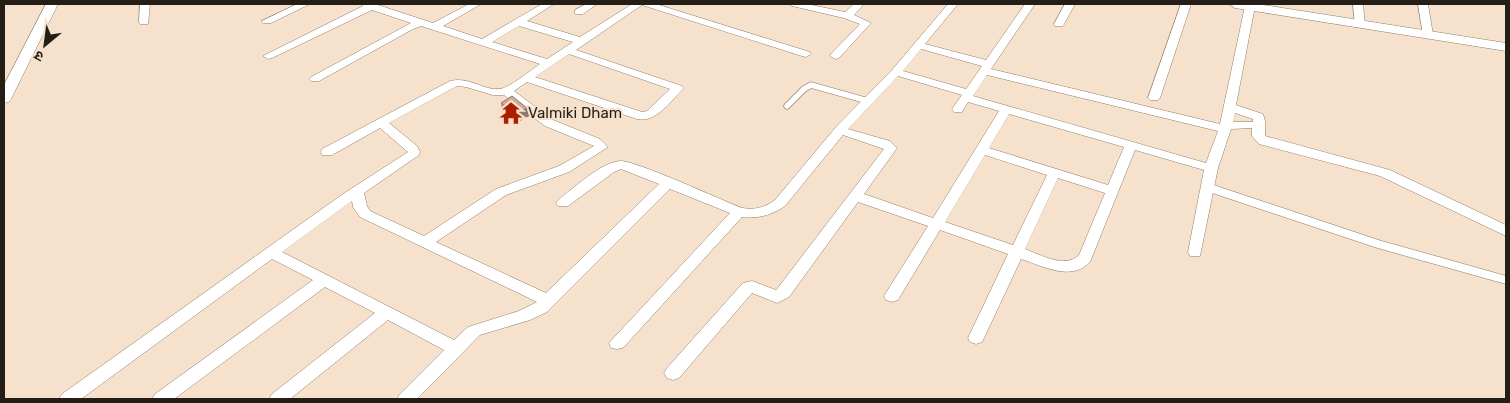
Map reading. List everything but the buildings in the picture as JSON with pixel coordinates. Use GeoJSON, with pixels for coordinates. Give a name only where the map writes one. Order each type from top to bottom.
{"type":"FeatureCollection","features":[{"type":"Feature","properties":{"kind":"street"},"geometry":{"type":"LineString","coordinates":[[4,99],[52,4]]}},
{"type":"Feature","properties":{"kind":"street"},"geometry":{"type":"LineString","coordinates":[[144,22],[145,4]]}},
{"type":"Feature","properties":{"kind":"street"},"geometry":{"type":"LineString","coordinates":[[267,21],[304,4]]}},
{"type":"Feature","properties":{"kind":"street"},"geometry":{"type":"LineString","coordinates":[[436,26],[476,4]]}},
{"type":"Feature","properties":{"kind":"street"},"geometry":{"type":"LineString","coordinates":[[484,42],[549,4]]}},
{"type":"Feature","properties":{"kind":"street"},"geometry":{"type":"LineString","coordinates":[[579,12],[592,4]]}},
{"type":"Feature","properties":{"kind":"street"},"geometry":{"type":"LineString","coordinates":[[327,152],[454,83],[464,82],[494,93],[506,91],[638,4]]}},
{"type":"Feature","properties":{"kind":"street"},"geometry":{"type":"LineString","coordinates":[[647,4],[806,54]]}},
{"type":"Feature","properties":{"kind":"street"},"geometry":{"type":"LineString","coordinates":[[794,4],[866,22],[835,56]]}},
{"type":"Feature","properties":{"kind":"street"},"geometry":{"type":"LineString","coordinates":[[846,16],[859,4]]}},
{"type":"Feature","properties":{"kind":"street"},"geometry":{"type":"LineString","coordinates":[[563,203],[602,172],[622,165],[740,212],[752,214],[773,209],[840,130],[896,72],[953,4]]}},
{"type":"Feature","properties":{"kind":"street"},"geometry":{"type":"LineString","coordinates":[[958,109],[1030,4]]}},
{"type":"Feature","properties":{"kind":"street"},"geometry":{"type":"LineString","coordinates":[[1059,24],[1070,4]]}},
{"type":"Feature","properties":{"kind":"street"},"geometry":{"type":"LineString","coordinates":[[1154,98],[1186,4]]}},
{"type":"Feature","properties":{"kind":"street"},"geometry":{"type":"LineString","coordinates":[[1234,4],[1506,47]]}},
{"type":"Feature","properties":{"kind":"street"},"geometry":{"type":"LineString","coordinates":[[1358,4],[1360,25]]}},
{"type":"Feature","properties":{"kind":"street"},"geometry":{"type":"LineString","coordinates":[[1423,4],[1428,35]]}},
{"type":"Feature","properties":{"kind":"street"},"geometry":{"type":"LineString","coordinates":[[268,56],[369,5],[548,63]]}},
{"type":"Feature","properties":{"kind":"street"},"geometry":{"type":"LineString","coordinates":[[1195,252],[1211,168],[1233,108],[1250,6]]}},
{"type":"Feature","properties":{"kind":"street"},"geometry":{"type":"LineString","coordinates":[[518,22],[581,41]]}},
{"type":"Feature","properties":{"kind":"street"},"geometry":{"type":"LineString","coordinates":[[315,79],[409,27],[421,23]]}},
{"type":"Feature","properties":{"kind":"street"},"geometry":{"type":"LineString","coordinates":[[918,45],[987,67],[1225,128],[1253,129]]}},
{"type":"Feature","properties":{"kind":"street"},"geometry":{"type":"LineString","coordinates":[[527,78],[641,116],[651,114],[678,88],[567,50]]}},
{"type":"Feature","properties":{"kind":"street"},"geometry":{"type":"LineString","coordinates":[[896,72],[1006,110],[1211,168]]}},
{"type":"Feature","properties":{"kind":"street"},"geometry":{"type":"LineString","coordinates":[[424,242],[501,192],[564,169],[602,146],[549,123],[506,91]]}},
{"type":"Feature","properties":{"kind":"street"},"geometry":{"type":"LineString","coordinates":[[1233,108],[1259,117],[1253,129]]}},
{"type":"Feature","properties":{"kind":"street"},"geometry":{"type":"LineString","coordinates":[[892,296],[1006,110]]}},
{"type":"Feature","properties":{"kind":"street"},"geometry":{"type":"LineString","coordinates":[[68,399],[356,191],[408,159],[414,152],[382,123]]}},
{"type":"Feature","properties":{"kind":"street"},"geometry":{"type":"LineString","coordinates":[[1253,129],[1260,139],[1268,143],[1384,173],[1506,231]]}},
{"type":"Feature","properties":{"kind":"street"},"geometry":{"type":"LineString","coordinates":[[673,373],[748,288],[752,287],[777,297],[783,294],[891,148],[886,144],[840,130]]}},
{"type":"Feature","properties":{"kind":"street"},"geometry":{"type":"LineString","coordinates":[[856,196],[1061,267],[1076,266],[1081,263],[1131,145]]}},
{"type":"Feature","properties":{"kind":"street"},"geometry":{"type":"LineString","coordinates":[[981,150],[1112,191]]}},
{"type":"Feature","properties":{"kind":"street"},"geometry":{"type":"LineString","coordinates":[[976,338],[1054,173]]}},
{"type":"Feature","properties":{"kind":"street"},"geometry":{"type":"LineString","coordinates":[[406,399],[474,331],[531,314],[548,301],[668,182]]}},
{"type":"Feature","properties":{"kind":"street"},"geometry":{"type":"LineString","coordinates":[[356,191],[360,207],[366,214],[548,301]]}},
{"type":"Feature","properties":{"kind":"street"},"geometry":{"type":"LineString","coordinates":[[617,343],[740,212]]}},
{"type":"Feature","properties":{"kind":"street"},"geometry":{"type":"LineString","coordinates":[[271,252],[457,348]]}},
{"type":"Feature","properties":{"kind":"street"},"geometry":{"type":"LineString","coordinates":[[161,399],[324,280]]}},
{"type":"Feature","properties":{"kind":"street"},"geometry":{"type":"LineString","coordinates":[[278,399],[386,313]]}},
{"type":"Feature","properties":{"kind":"lane"},"geometry":{"type":"LineString","coordinates":[[787,106],[810,85],[868,101]]}},
{"type":"Feature","properties":{"kind":"lane"},"geometry":{"type":"LineString","coordinates":[[1207,187],[1378,244],[1506,280]]}},
{"type":"Feature","properties":{"kind":"place","name":"Valmiki Dham"},"geometry":{"type":"Point","coordinates":[511,113]}}]}
